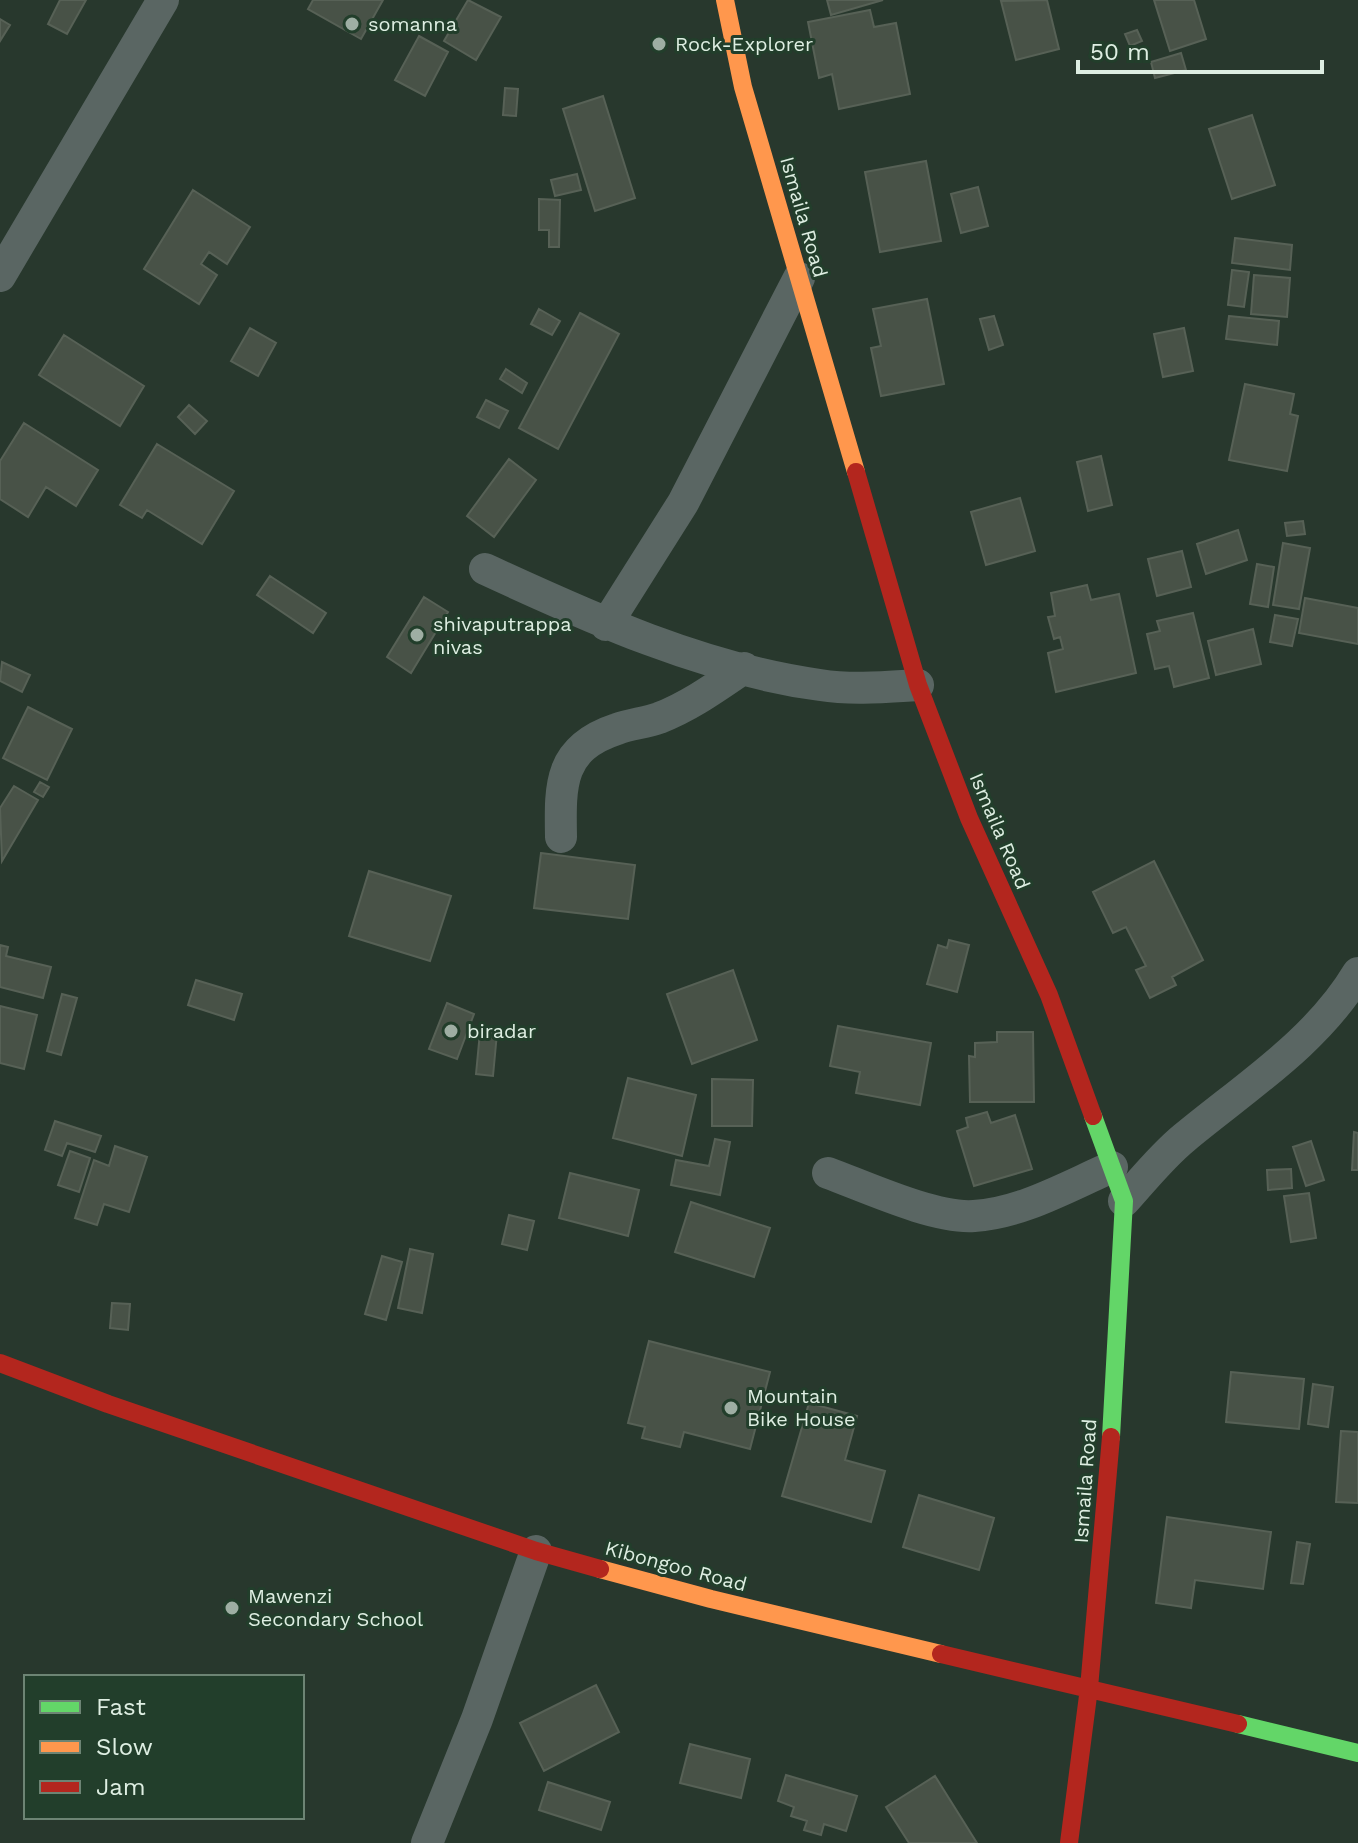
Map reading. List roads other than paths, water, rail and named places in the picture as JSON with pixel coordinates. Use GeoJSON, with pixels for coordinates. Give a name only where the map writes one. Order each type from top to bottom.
{"type":"FeatureCollection","features":[{"type":"Feature","properties":{"kind":"street"},"geometry":{"type":"LineString","coordinates":[[0,276],[163,0]]}},
{"type":"Feature","properties":{"kind":"street","name":"Ismaila Road"},"geometry":{"type":"LineString","coordinates":[[725,0],[743,87],[918,685],[969,818],[1049,995],[1124,1201],[1108,1485],[1089,1688],[1069,1843]]}},
{"type":"Feature","properties":{"kind":"street"},"geometry":{"type":"LineString","coordinates":[[606,625],[683,503],[799,278]]}},
{"type":"Feature","properties":{"kind":"street"},"geometry":{"type":"LineString","coordinates":[[485,569],[606,625],[744,668],[819,685],[855,688],[918,685]]}},
{"type":"Feature","properties":{"kind":"street"},"geometry":{"type":"LineString","coordinates":[[561,837],[561,799],[572,756],[587,743],[615,729],[657,719],[697,700],[744,668]]}},
{"type":"Feature","properties":{"kind":"street"},"geometry":{"type":"LineString","coordinates":[[1124,1201],[1180,1141],[1247,1089],[1313,1031],[1358,973]]}},
{"type":"Feature","properties":{"kind":"street"},"geometry":{"type":"LineString","coordinates":[[828,1173],[926,1208],[952,1215],[973,1216],[1031,1203],[1112,1167]]}},
{"type":"Feature","properties":{"kind":"street","name":"Kibongoo Road"},"geometry":{"type":"LineString","coordinates":[[0,1363],[108,1404],[536,1551],[711,1599],[1358,1753]]}},
{"type":"Feature","properties":{"kind":"street"},"geometry":{"type":"LineString","coordinates":[[427,1843],[477,1719],[536,1551]]}},
{"type":"Feature","properties":{"kind":"place","name":"somanna"},"geometry":{"type":"Point","coordinates":[352,24]}},
{"type":"Feature","properties":{"kind":"place","name":"Rock-Explorer"},"geometry":{"type":"Point","coordinates":[659,44]}},
{"type":"Feature","properties":{"kind":"place","name":"shivaputrappa nivas"},"geometry":{"type":"Point","coordinates":[417,635]}},
{"type":"Feature","properties":{"kind":"place","name":"biradar"},"geometry":{"type":"Point","coordinates":[451,1031]}},
{"type":"Feature","properties":{"kind":"place","name":"Mountain Bike House"},"geometry":{"type":"Point","coordinates":[731,1408]}},
{"type":"Feature","properties":{"kind":"place","name":"Mawenzi Secondary School"},"geometry":{"type":"Point","coordinates":[232,1608]}}]}
